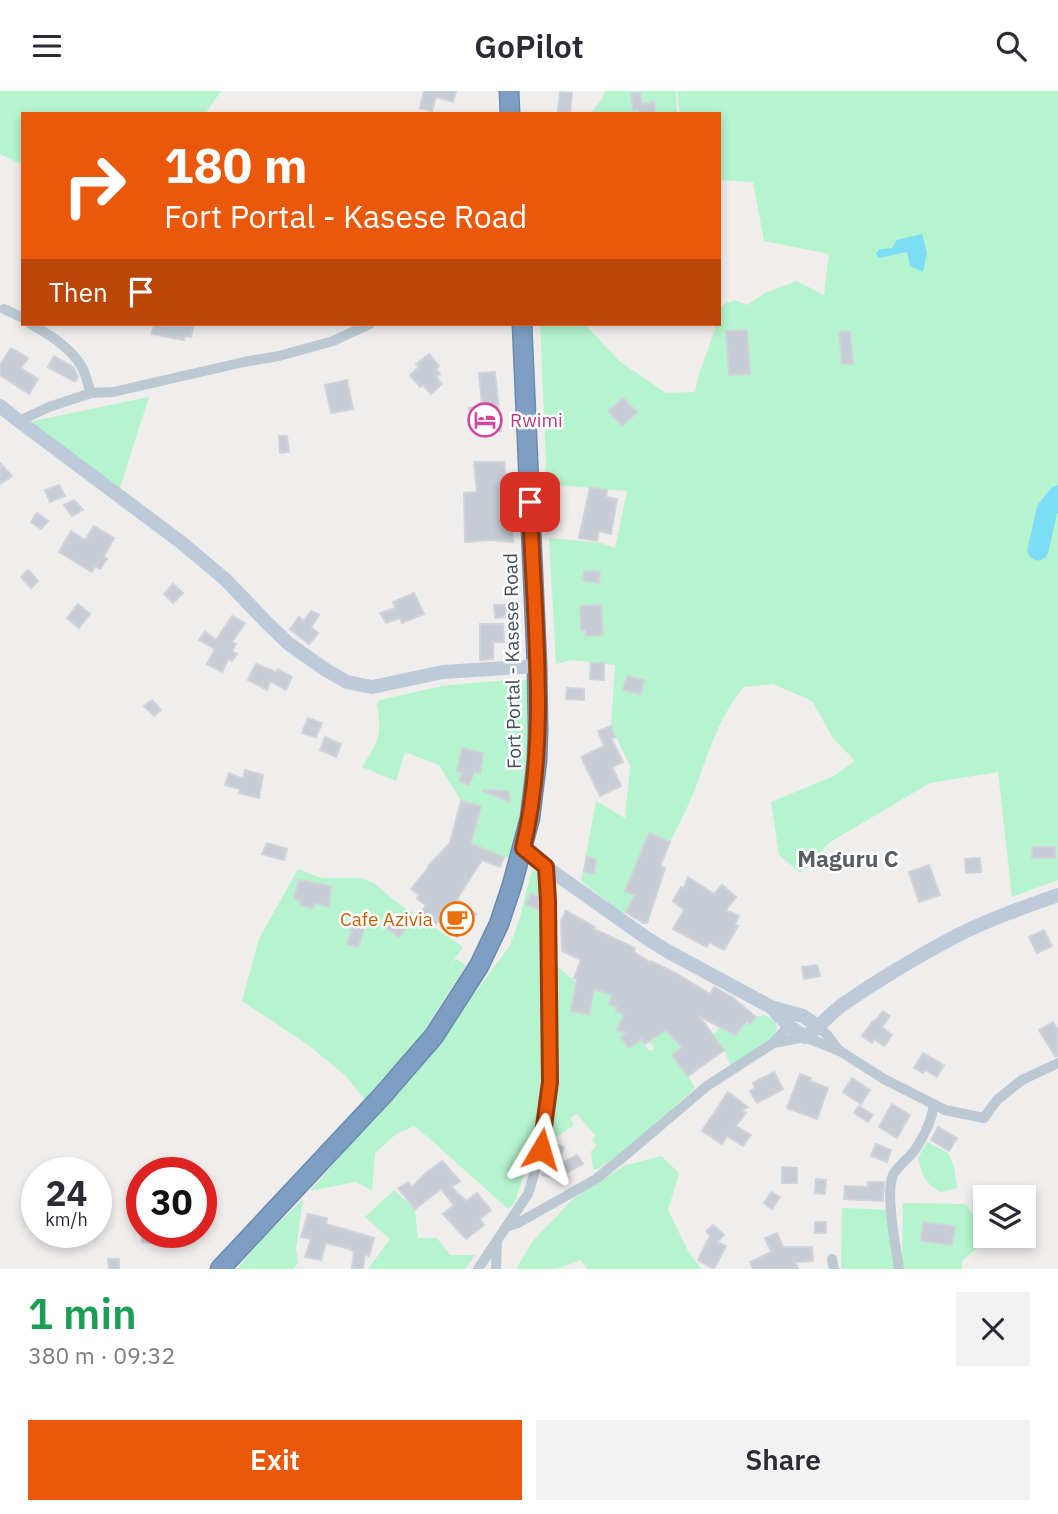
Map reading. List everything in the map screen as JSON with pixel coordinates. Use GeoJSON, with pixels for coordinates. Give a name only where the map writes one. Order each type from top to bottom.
{"type":"FeatureCollection","features":[{"type":"Feature","properties":{"kind":"highway"},"geometry":{"type":"LineString","coordinates":[[509,91],[510,112]]}},
{"type":"Feature","properties":{"kind":"highway","name":"Fort Portal - Kasese Road"},"geometry":{"type":"LineString","coordinates":[[220,1269],[382,1096],[434,1036],[466,989],[499,924],[530,818],[537,760],[537,666],[522,326]]}},
{"type":"Feature","properties":{"kind":"street"},"geometry":{"type":"LineString","coordinates":[[4,309],[21,317]]}},
{"type":"Feature","properties":{"kind":"street"},"geometry":{"type":"LineString","coordinates":[[35,326],[62,343],[73,356],[82,368],[91,394]]}},
{"type":"Feature","properties":{"kind":"street"},"geometry":{"type":"LineString","coordinates":[[19,421],[49,407],[91,394],[113,392],[279,356],[333,341],[366,326]]}},
{"type":"Feature","properties":{"kind":"street"},"geometry":{"type":"LineString","coordinates":[[0,406],[182,543],[226,580],[289,644],[347,683],[372,687],[443,672],[537,666]]}},
{"type":"Feature","properties":{"kind":"street"},"geometry":{"type":"LineString","coordinates":[[523,848],[546,867],[669,952],[771,1007],[803,1016],[819,1027],[840,1051]]}},
{"type":"Feature","properties":{"kind":"street"},"geometry":{"type":"LineString","coordinates":[[478,1269],[527,1194],[541,1149],[550,1082],[546,867]]}},
{"type":"Feature","properties":{"kind":"street"},"geometry":{"type":"LineString","coordinates":[[772,1044],[805,1037],[839,1007],[958,935],[1012,911],[1058,895]]}},
{"type":"Feature","properties":{"kind":"street"},"geometry":{"type":"LineString","coordinates":[[771,1007],[789,1026],[805,1037],[840,1051],[884,1079],[945,1110],[984,1118],[997,1100],[1022,1080],[1058,1063]]}},
{"type":"Feature","properties":{"kind":"street"},"geometry":{"type":"LineString","coordinates":[[505,1227],[518,1223],[596,1179],[707,1086],[772,1044],[803,1016],[839,1007]]}},
{"type":"Feature","properties":{"kind":"street"},"geometry":{"type":"LineString","coordinates":[[899,1269],[890,1195],[892,1178],[898,1167],[915,1149],[932,1119],[934,1104]]}},
{"type":"Feature","properties":{"kind":"street"},"geometry":{"type":"LineString","coordinates":[[496,1269],[497,1240]]}},
{"type":"Feature","properties":{"kind":"green space"},"geometry":{"type":"Polygon","coordinates":[[[0,91],[221,91],[206,112],[21,112],[21,164],[0,154],[0,91]]]}},
{"type":"Feature","properties":{"kind":"green space"},"geometry":{"type":"Polygon","coordinates":[[[605,91],[676,91],[677,112],[592,112],[605,91]]]}},
{"type":"Feature","properties":{"kind":"green space"},"geometry":{"type":"Polygon","coordinates":[[[677,91],[1058,91],[1058,880],[1012,897],[998,772],[930,783],[830,842],[801,873],[779,855],[771,802],[834,776],[855,761],[833,738],[812,701],[773,684],[744,687],[727,711],[670,842],[648,833],[625,891],[648,900],[628,908],[624,914],[581,881],[596,801],[625,818],[630,766],[611,726],[615,665],[572,660],[556,664],[549,538],[601,543],[615,548],[627,491],[545,484],[540,326],[587,326],[619,361],[666,393],[695,392],[715,326],[721,326],[723,305],[735,300],[747,305],[765,293],[797,281],[824,295],[829,254],[764,241],[753,182],[721,180],[721,112],[680,112],[677,91]],[[840,332],[842,364],[852,364],[850,332],[840,332]]]}},
{"type":"Feature","properties":{"kind":"green space"},"geometry":{"type":"Polygon","coordinates":[[[149,397],[119,491],[34,426],[33,421],[149,397]]]}},
{"type":"Feature","properties":{"kind":"green space"},"geometry":{"type":"Polygon","coordinates":[[[529,680],[533,741],[515,860],[452,841],[461,801],[439,765],[405,752],[396,781],[362,767],[378,737],[377,703],[380,700],[442,686],[529,680]]]}},
{"type":"Feature","properties":{"kind":"green space"},"geometry":{"type":"Polygon","coordinates":[[[298,869],[322,878],[360,878],[374,883],[395,901],[463,947],[448,969],[456,959],[466,965],[414,1047],[365,1100],[347,1077],[307,1044],[242,1001],[259,939],[298,869]]]}},
{"type":"Feature","properties":{"kind":"green space"},"geometry":{"type":"Polygon","coordinates":[[[532,869],[539,874],[542,890],[545,1038],[542,1118],[514,1204],[508,1209],[414,1126],[396,1134],[375,1153],[372,1190],[355,1182],[310,1191],[422,1064],[509,947],[519,921],[532,869]]]}},
{"type":"Feature","properties":{"kind":"green space"},"geometry":{"type":"Polygon","coordinates":[[[556,965],[578,984],[612,995],[610,1004],[616,1006],[616,1011],[624,1014],[617,1030],[625,1033],[621,1037],[629,1048],[645,1036],[647,1039],[643,1043],[650,1051],[654,1048],[649,1041],[673,1025],[682,1047],[688,1076],[695,1088],[625,1151],[598,1169],[593,1169],[591,1151],[597,1146],[592,1140],[596,1136],[577,1114],[570,1118],[574,1125],[553,1139],[548,1136],[554,1079],[556,965]]]}},
{"type":"Feature","properties":{"kind":"green space"},"geometry":{"type":"Polygon","coordinates":[[[764,1015],[775,1020],[777,1028],[773,1038],[731,1066],[713,1035],[720,1027],[735,1035],[745,1024],[750,1024],[756,1017],[764,1015]]]}},
{"type":"Feature","properties":{"kind":"green space"},"geometry":{"type":"Polygon","coordinates":[[[927,1142],[948,1153],[954,1167],[957,1188],[941,1192],[925,1178],[918,1158],[927,1142]]]}},
{"type":"Feature","properties":{"kind":"green space"},"geometry":{"type":"Polygon","coordinates":[[[661,1156],[679,1173],[668,1210],[688,1251],[701,1269],[587,1269],[581,1260],[557,1269],[516,1269],[533,1241],[575,1197],[624,1166],[661,1156]]]}},
{"type":"Feature","properties":{"kind":"green space"},"geometry":{"type":"Polygon","coordinates":[[[394,1190],[415,1209],[418,1238],[437,1238],[450,1255],[475,1255],[465,1269],[368,1269],[390,1239],[365,1217],[394,1190]]]}},
{"type":"Feature","properties":{"kind":"green space"},"geometry":{"type":"Polygon","coordinates":[[[303,1199],[296,1249],[298,1263],[294,1269],[237,1269],[259,1242],[303,1199]]]}},
{"type":"Feature","properties":{"kind":"green space"},"geometry":{"type":"Polygon","coordinates":[[[903,1203],[966,1204],[973,1215],[973,1248],[977,1248],[962,1261],[962,1269],[902,1269],[903,1203]]]}},
{"type":"Feature","properties":{"kind":"green space"},"geometry":{"type":"Polygon","coordinates":[[[842,1208],[896,1210],[895,1269],[841,1269],[842,1208]]]}},
{"type":"Feature","properties":{"kind":"water"},"geometry":{"type":"Polygon","coordinates":[[[922,234],[927,253],[923,272],[910,266],[907,252],[879,258],[876,253],[880,249],[892,248],[897,240],[922,234]]]}},
{"type":"Feature","properties":{"kind":"building"},"geometry":{"type":"Polygon","coordinates":[[[424,91],[456,91],[453,102],[436,97],[432,111],[420,108],[424,91]]]}},
{"type":"Feature","properties":{"kind":"building"},"geometry":{"type":"Polygon","coordinates":[[[560,92],[572,93],[570,112],[558,111],[560,92]]]}},
{"type":"Feature","properties":{"kind":"building"},"geometry":{"type":"Polygon","coordinates":[[[640,93],[642,104],[654,102],[655,112],[633,110],[631,94],[640,93]]]}},
{"type":"Feature","properties":{"kind":"building"},"geometry":{"type":"Polygon","coordinates":[[[154,326],[194,326],[191,337],[185,336],[184,340],[152,334],[154,326]]]}},
{"type":"Feature","properties":{"kind":"building"},"geometry":{"type":"Polygon","coordinates":[[[747,330],[750,374],[729,375],[726,331],[747,330]]]}},
{"type":"Feature","properties":{"kind":"building"},"geometry":{"type":"Polygon","coordinates":[[[850,331],[853,364],[842,364],[839,332],[850,331]]]}},
{"type":"Feature","properties":{"kind":"building"},"geometry":{"type":"Polygon","coordinates":[[[11,348],[28,358],[21,368],[38,379],[29,394],[0,375],[0,365],[11,348]]]}},
{"type":"Feature","properties":{"kind":"building"},"geometry":{"type":"Polygon","coordinates":[[[429,354],[439,366],[436,369],[440,374],[436,377],[442,384],[431,394],[423,385],[420,387],[410,375],[419,367],[416,364],[429,354]]]}},
{"type":"Feature","properties":{"kind":"building"},"geometry":{"type":"Polygon","coordinates":[[[54,356],[73,367],[78,377],[75,382],[48,367],[54,356]]]}},
{"type":"Feature","properties":{"kind":"building"},"geometry":{"type":"Polygon","coordinates":[[[495,372],[501,431],[484,433],[483,427],[472,429],[469,408],[482,406],[479,373],[495,372]]]}},
{"type":"Feature","properties":{"kind":"building"},"geometry":{"type":"Polygon","coordinates":[[[347,380],[353,409],[331,413],[325,385],[347,380]]]}},
{"type":"Feature","properties":{"kind":"building"},"geometry":{"type":"Polygon","coordinates":[[[623,398],[637,412],[622,426],[608,411],[623,398]]]}},
{"type":"Feature","properties":{"kind":"building"},"geometry":{"type":"Polygon","coordinates":[[[279,436],[287,436],[289,452],[280,453],[279,436]]]}},
{"type":"Feature","properties":{"kind":"building"},"geometry":{"type":"Polygon","coordinates":[[[474,462],[504,462],[513,542],[465,542],[464,493],[477,492],[474,462]]]}},
{"type":"Feature","properties":{"kind":"building"},"geometry":{"type":"Polygon","coordinates":[[[0,463],[12,476],[0,484],[0,463]]]}},
{"type":"Feature","properties":{"kind":"building"},"geometry":{"type":"Polygon","coordinates":[[[59,485],[65,496],[50,502],[45,490],[59,485]]]}},
{"type":"Feature","properties":{"kind":"building"},"geometry":{"type":"Polygon","coordinates":[[[590,487],[607,490],[606,497],[617,499],[611,534],[599,531],[597,541],[579,538],[590,487]]]}},
{"type":"Feature","properties":{"kind":"building"},"geometry":{"type":"Polygon","coordinates":[[[74,500],[83,510],[72,516],[64,505],[74,500]]]}},
{"type":"Feature","properties":{"kind":"building"},"geometry":{"type":"Polygon","coordinates":[[[37,513],[48,521],[41,529],[31,522],[37,513]]]}},
{"type":"Feature","properties":{"kind":"building"},"geometry":{"type":"Polygon","coordinates":[[[94,526],[114,538],[104,556],[107,559],[100,569],[95,566],[92,572],[59,552],[71,531],[85,540],[94,526]]]}},
{"type":"Feature","properties":{"kind":"building"},"geometry":{"type":"Polygon","coordinates":[[[28,570],[38,581],[31,588],[21,577],[28,570]]]}},
{"type":"Feature","properties":{"kind":"building"},"geometry":{"type":"Polygon","coordinates":[[[584,571],[600,572],[599,583],[583,581],[584,571]]]}},
{"type":"Feature","properties":{"kind":"building"},"geometry":{"type":"Polygon","coordinates":[[[173,584],[183,593],[173,603],[164,594],[173,584]]]}},
{"type":"Feature","properties":{"kind":"building"},"geometry":{"type":"Polygon","coordinates":[[[414,593],[424,614],[402,623],[400,618],[386,623],[380,613],[395,608],[393,602],[414,593]]]}},
{"type":"Feature","properties":{"kind":"building"},"geometry":{"type":"Polygon","coordinates":[[[78,604],[90,614],[79,628],[67,618],[78,604]]]}},
{"type":"Feature","properties":{"kind":"building"},"geometry":{"type":"Polygon","coordinates":[[[494,605],[507,605],[508,617],[495,618],[494,605]]]}},
{"type":"Feature","properties":{"kind":"building"},"geometry":{"type":"Polygon","coordinates":[[[601,605],[603,635],[586,636],[586,630],[581,630],[580,606],[601,605]]]}},
{"type":"Feature","properties":{"kind":"building"},"geometry":{"type":"Polygon","coordinates":[[[311,611],[319,615],[311,627],[318,633],[309,644],[290,629],[299,617],[304,621],[311,611]]]}},
{"type":"Feature","properties":{"kind":"building"},"geometry":{"type":"Polygon","coordinates":[[[232,616],[245,623],[232,642],[236,644],[232,651],[237,654],[232,661],[229,658],[222,672],[207,664],[215,649],[199,640],[205,632],[216,640],[232,616]]]}},
{"type":"Feature","properties":{"kind":"building"},"geometry":{"type":"Polygon","coordinates":[[[480,624],[503,624],[504,642],[493,642],[493,659],[480,660],[480,624]]]}},
{"type":"Feature","properties":{"kind":"building"},"geometry":{"type":"Polygon","coordinates":[[[591,663],[604,663],[604,680],[590,679],[591,663]]]}},
{"type":"Feature","properties":{"kind":"building"},"geometry":{"type":"Polygon","coordinates":[[[256,664],[276,672],[278,669],[292,677],[286,690],[270,681],[267,690],[248,680],[256,664]]]}},
{"type":"Feature","properties":{"kind":"building"},"geometry":{"type":"Polygon","coordinates":[[[627,676],[644,680],[641,694],[623,690],[627,676]]]}},
{"type":"Feature","properties":{"kind":"building"},"geometry":{"type":"Polygon","coordinates":[[[567,688],[584,689],[584,700],[566,699],[567,688]]]}},
{"type":"Feature","properties":{"kind":"building"},"geometry":{"type":"Polygon","coordinates":[[[152,700],[161,710],[154,716],[144,706],[152,700]]]}},
{"type":"Feature","properties":{"kind":"building"},"geometry":{"type":"Polygon","coordinates":[[[308,718],[322,723],[316,737],[302,733],[308,718]]]}},
{"type":"Feature","properties":{"kind":"building"},"geometry":{"type":"Polygon","coordinates":[[[611,726],[615,737],[611,738],[623,762],[612,767],[621,786],[600,796],[581,757],[604,746],[598,731],[611,726]]]}},
{"type":"Feature","properties":{"kind":"building"},"geometry":{"type":"Polygon","coordinates":[[[325,737],[341,744],[336,757],[320,750],[325,737]]]}},
{"type":"Feature","properties":{"kind":"building"},"geometry":{"type":"Polygon","coordinates":[[[462,748],[483,753],[480,773],[474,772],[469,785],[459,781],[463,773],[457,771],[462,748]]]}},
{"type":"Feature","properties":{"kind":"building"},"geometry":{"type":"Polygon","coordinates":[[[245,770],[263,775],[259,798],[239,793],[240,789],[225,785],[229,773],[243,779],[245,770]]]}},
{"type":"Feature","properties":{"kind":"building"},"geometry":{"type":"Polygon","coordinates":[[[483,791],[509,791],[510,802],[483,791]]]}},
{"type":"Feature","properties":{"kind":"building"},"geometry":{"type":"Polygon","coordinates":[[[461,801],[481,806],[471,844],[504,857],[500,867],[482,860],[457,899],[476,914],[457,937],[438,921],[434,926],[419,914],[426,906],[411,889],[450,843],[461,801]]]}},
{"type":"Feature","properties":{"kind":"building"},"geometry":{"type":"Polygon","coordinates":[[[649,833],[670,842],[660,866],[665,868],[647,923],[643,923],[626,912],[635,895],[625,891],[649,833]]]}},
{"type":"Feature","properties":{"kind":"building"},"geometry":{"type":"Polygon","coordinates":[[[267,843],[287,849],[284,860],[262,854],[267,843]]]}},
{"type":"Feature","properties":{"kind":"building"},"geometry":{"type":"Polygon","coordinates":[[[1032,847],[1055,847],[1055,858],[1032,858],[1032,847]]]}},
{"type":"Feature","properties":{"kind":"building"},"geometry":{"type":"Polygon","coordinates":[[[587,857],[596,859],[594,874],[584,871],[587,857]]]}},
{"type":"Feature","properties":{"kind":"building"},"geometry":{"type":"Polygon","coordinates":[[[980,858],[981,872],[966,873],[965,859],[980,858]]]}},
{"type":"Feature","properties":{"kind":"building"},"geometry":{"type":"Polygon","coordinates":[[[929,865],[940,895],[919,902],[909,872],[929,865]]]}},
{"type":"Feature","properties":{"kind":"building"},"geometry":{"type":"Polygon","coordinates":[[[688,877],[714,894],[722,885],[736,897],[726,910],[739,916],[735,925],[738,926],[724,950],[709,942],[707,947],[673,929],[684,910],[673,901],[681,887],[684,888],[688,877]]]}},
{"type":"Feature","properties":{"kind":"building"},"geometry":{"type":"Polygon","coordinates":[[[299,880],[331,886],[329,907],[315,903],[313,908],[301,906],[301,901],[294,899],[299,880]]]}},
{"type":"Feature","properties":{"kind":"building"},"geometry":{"type":"Polygon","coordinates":[[[531,893],[540,898],[539,910],[526,904],[531,893]]]}},
{"type":"Feature","properties":{"kind":"building"},"geometry":{"type":"Polygon","coordinates":[[[566,911],[595,927],[594,929],[635,948],[634,952],[651,963],[677,974],[710,994],[714,987],[732,997],[756,1017],[750,1024],[747,1021],[735,1035],[699,1016],[724,1050],[688,1076],[672,1055],[682,1047],[666,1030],[645,1044],[641,1039],[629,1048],[621,1037],[625,1033],[617,1030],[624,1014],[609,1004],[612,995],[594,989],[589,1015],[571,1011],[577,979],[574,978],[581,960],[562,951],[561,921],[566,911]]]}},
{"type":"Feature","properties":{"kind":"building"},"geometry":{"type":"Polygon","coordinates":[[[392,919],[406,929],[399,937],[385,927],[392,919]]]}},
{"type":"Feature","properties":{"kind":"building"},"geometry":{"type":"Polygon","coordinates":[[[354,923],[365,926],[358,947],[347,944],[354,923]]]}},
{"type":"Feature","properties":{"kind":"building"},"geometry":{"type":"Polygon","coordinates":[[[1044,930],[1052,946],[1037,953],[1029,937],[1044,930]]]}},
{"type":"Feature","properties":{"kind":"building"},"geometry":{"type":"Polygon","coordinates":[[[817,965],[820,976],[804,979],[802,967],[817,965]]]}},
{"type":"Feature","properties":{"kind":"building"},"geometry":{"type":"Polygon","coordinates":[[[883,1011],[890,1016],[882,1027],[892,1035],[884,1046],[874,1039],[872,1043],[862,1036],[883,1011]]]}},
{"type":"Feature","properties":{"kind":"building"},"geometry":{"type":"Polygon","coordinates":[[[1053,1022],[1058,1030],[1058,1056],[1055,1056],[1039,1030],[1053,1022]]]}},
{"type":"Feature","properties":{"kind":"building"},"geometry":{"type":"Polygon","coordinates":[[[923,1053],[944,1065],[937,1077],[925,1070],[923,1073],[914,1068],[923,1053]]]}},
{"type":"Feature","properties":{"kind":"building"},"geometry":{"type":"Polygon","coordinates":[[[774,1072],[783,1089],[757,1103],[750,1091],[755,1088],[753,1083],[774,1072]]]}},
{"type":"Feature","properties":{"kind":"building"},"geometry":{"type":"Polygon","coordinates":[[[800,1074],[828,1088],[817,1119],[787,1108],[800,1074]]]}},
{"type":"Feature","properties":{"kind":"building"},"geometry":{"type":"Polygon","coordinates":[[[852,1078],[870,1090],[861,1104],[843,1092],[852,1078]]]}},
{"type":"Feature","properties":{"kind":"building"},"geometry":{"type":"Polygon","coordinates":[[[728,1092],[748,1107],[742,1110],[746,1113],[736,1126],[751,1135],[743,1146],[727,1136],[722,1144],[702,1131],[728,1092]]]}},
{"type":"Feature","properties":{"kind":"building"},"geometry":{"type":"Polygon","coordinates":[[[892,1104],[910,1115],[897,1138],[879,1127],[892,1104]]]}},
{"type":"Feature","properties":{"kind":"building"},"geometry":{"type":"Polygon","coordinates":[[[859,1106],[873,1115],[868,1122],[854,1113],[859,1106]]]}},
{"type":"Feature","properties":{"kind":"building"},"geometry":{"type":"Polygon","coordinates":[[[938,1127],[957,1138],[949,1151],[931,1140],[938,1127]]]}},
{"type":"Feature","properties":{"kind":"building"},"geometry":{"type":"Polygon","coordinates":[[[550,1142],[564,1147],[554,1177],[542,1175],[550,1142]]]}},
{"type":"Feature","properties":{"kind":"building"},"geometry":{"type":"Polygon","coordinates":[[[876,1144],[891,1150],[887,1162],[871,1156],[876,1144]]]}},
{"type":"Feature","properties":{"kind":"building"},"geometry":{"type":"Polygon","coordinates":[[[577,1155],[583,1164],[566,1173],[560,1164],[577,1155]]]}},
{"type":"Feature","properties":{"kind":"building"},"geometry":{"type":"Polygon","coordinates":[[[442,1161],[460,1181],[451,1187],[466,1201],[477,1193],[491,1210],[480,1219],[484,1225],[466,1239],[443,1214],[454,1205],[441,1189],[415,1209],[398,1188],[408,1182],[412,1187],[442,1161]]]}},
{"type":"Feature","properties":{"kind":"building"},"geometry":{"type":"Polygon","coordinates":[[[782,1167],[797,1168],[797,1183],[782,1183],[782,1167]]]}},
{"type":"Feature","properties":{"kind":"building"},"geometry":{"type":"Polygon","coordinates":[[[816,1179],[826,1180],[825,1194],[815,1193],[816,1179]]]}},
{"type":"Feature","properties":{"kind":"building"},"geometry":{"type":"Polygon","coordinates":[[[868,1182],[884,1182],[883,1201],[844,1199],[845,1186],[868,1187],[868,1182]]]}},
{"type":"Feature","properties":{"kind":"building"},"geometry":{"type":"Polygon","coordinates":[[[771,1192],[780,1197],[772,1209],[764,1203],[771,1192]]]}},
{"type":"Feature","properties":{"kind":"building"},"geometry":{"type":"Polygon","coordinates":[[[308,1214],[327,1218],[326,1224],[374,1238],[369,1256],[365,1254],[363,1269],[352,1268],[354,1251],[326,1243],[321,1260],[305,1257],[311,1239],[301,1237],[308,1214]]]}},
{"type":"Feature","properties":{"kind":"building"},"geometry":{"type":"Polygon","coordinates":[[[815,1222],[826,1222],[826,1233],[815,1233],[815,1222]]]}},
{"type":"Feature","properties":{"kind":"building"},"geometry":{"type":"Polygon","coordinates":[[[923,1222],[955,1226],[952,1245],[921,1241],[923,1222]]]}},
{"type":"Feature","properties":{"kind":"building"},"geometry":{"type":"Polygon","coordinates":[[[713,1225],[724,1235],[717,1242],[726,1246],[714,1269],[698,1260],[710,1236],[706,1231],[713,1225]]]}},
{"type":"Feature","properties":{"kind":"building"},"geometry":{"type":"Polygon","coordinates":[[[777,1233],[783,1247],[812,1247],[813,1261],[795,1262],[798,1269],[753,1269],[750,1262],[771,1252],[765,1238],[777,1233]]]}},
{"type":"Feature","properties":{"kind":"building"},"geometry":{"type":"Polygon","coordinates":[[[108,1259],[119,1259],[119,1269],[109,1269],[108,1259]]]}},
{"type":"Feature","properties":{"kind":"waterway"},"geometry":{"type":"LineString","coordinates":[[1038,550],[1047,510],[1058,496]]}},
{"type":"Feature","properties":{"kind":"place","name":"Rwimi"},"geometry":{"type":"Point","coordinates":[485,420]}},
{"type":"Feature","properties":{"kind":"place","name":"Cafe Azivia"},"geometry":{"type":"Point","coordinates":[457,919]}},
{"type":"Feature","properties":{"kind":"district","name":"Maguru C"},"geometry":{"type":"Point","coordinates":[848,858]}},
{"type":"Feature","properties":{"kind":"route"},"geometry":{"type":"LineString","coordinates":[[530,502],[538,730],[534,790],[523,848],[546,867],[550,1082],[541,1149]]}}]}
